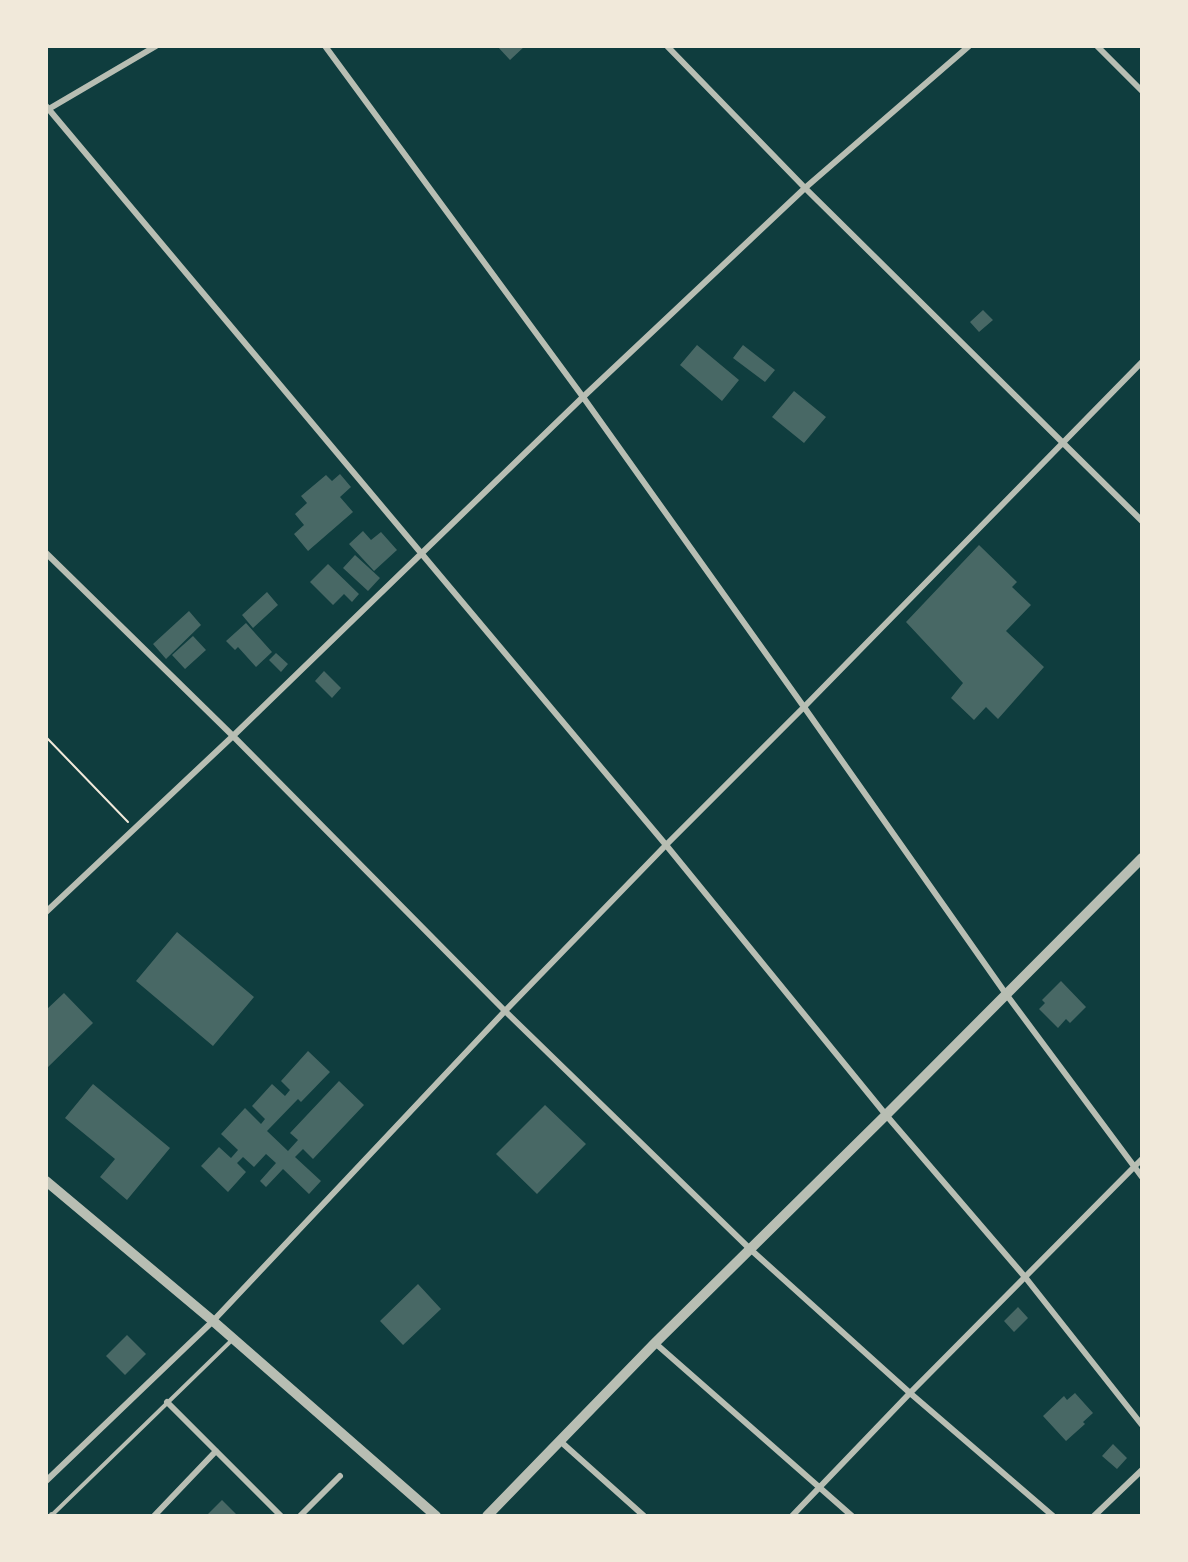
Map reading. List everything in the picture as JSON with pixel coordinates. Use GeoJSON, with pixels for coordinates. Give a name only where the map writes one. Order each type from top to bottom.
{"type":"FeatureCollection","features":[{"type":"Feature","properties":{"kind":"street"},"geometry":{"type":"LineString","coordinates":[[156,46],[47,108],[666,845],[886,1115],[1025,1277],[1142,1425]]}},
{"type":"Feature","properties":{"kind":"street"},"geometry":{"type":"LineString","coordinates":[[325,46],[582,397],[1006,994],[1142,1177]]}},
{"type":"Feature","properties":{"kind":"street"},"geometry":{"type":"LineString","coordinates":[[667,46],[806,188],[1142,521]]}},
{"type":"Feature","properties":{"kind":"street"},"geometry":{"type":"LineString","coordinates":[[46,912],[233,736],[582,397],[806,188],[969,46]]}},
{"type":"Feature","properties":{"kind":"street"},"geometry":{"type":"LineString","coordinates":[[1097,46],[1142,91]]}},
{"type":"Feature","properties":{"kind":"street"},"geometry":{"type":"LineString","coordinates":[[46,1481],[213,1321],[505,1011],[1142,362]]}},
{"type":"Feature","properties":{"kind":"street"},"geometry":{"type":"LineString","coordinates":[[46,553],[233,736],[505,1011],[750,1250],[910,1393],[1053,1515]]}},
{"type":"Feature","properties":{"kind":"street"},"geometry":{"type":"LineString","coordinates":[[487,1515],[655,1343],[1142,858]]}},
{"type":"Feature","properties":{"kind":"street"},"geometry":{"type":"LineString","coordinates":[[792,1515],[1142,1159]]}},
{"type":"Feature","properties":{"kind":"street"},"geometry":{"type":"LineString","coordinates":[[46,1181],[213,1321],[436,1515]]}},
{"type":"Feature","properties":{"kind":"street"},"geometry":{"type":"LineString","coordinates":[[655,1343],[852,1515]]}},
{"type":"Feature","properties":{"kind":"street"},"geometry":{"type":"LineString","coordinates":[[167,1402],[281,1515]]}},
{"type":"Feature","properties":{"kind":"street"},"geometry":{"type":"LineString","coordinates":[[560,1441],[644,1515]]}},
{"type":"Feature","properties":{"kind":"street"},"geometry":{"type":"LineString","coordinates":[[154,1515],[216,1451]]}},
{"type":"Feature","properties":{"kind":"street"},"geometry":{"type":"LineString","coordinates":[[1094,1515],[1142,1470]]}},
{"type":"Feature","properties":{"kind":"street"},"geometry":{"type":"LineString","coordinates":[[300,1515],[340,1476]]}},
{"type":"Feature","properties":{"kind":"lane"},"geometry":{"type":"LineString","coordinates":[[52,1515],[233,1339]]}},
{"type":"Feature","properties":{"kind":"path"},"geometry":{"type":"LineString","coordinates":[[46,737],[134,829]]}},
{"type":"Feature","properties":{"kind":"building"},"geometry":{"type":"Polygon","coordinates":[[[497,46],[525,46],[510,60],[497,46]]]}},
{"type":"Feature","properties":{"kind":"building"},"geometry":{"type":"Polygon","coordinates":[[[983,310],[993,320],[979,332],[970,322],[983,310]]]}},
{"type":"Feature","properties":{"kind":"building"},"geometry":{"type":"Polygon","coordinates":[[[697,345],[739,380],[722,401],[680,365],[697,345]]]}},
{"type":"Feature","properties":{"kind":"building"},"geometry":{"type":"Polygon","coordinates":[[[743,345],[775,370],[765,382],[733,358],[743,345]]]}},
{"type":"Feature","properties":{"kind":"building"},"geometry":{"type":"Polygon","coordinates":[[[794,391],[826,417],[804,443],[772,417],[794,391]]]}},
{"type":"Feature","properties":{"kind":"building"},"geometry":{"type":"Polygon","coordinates":[[[340,474],[351,487],[340,497],[353,512],[308,551],[294,534],[304,525],[295,514],[307,503],[301,496],[326,475],[332,481],[340,474]]]}},
{"type":"Feature","properties":{"kind":"building"},"geometry":{"type":"Polygon","coordinates":[[[363,531],[371,540],[381,532],[397,550],[374,571],[349,544],[363,531]]]}},
{"type":"Feature","properties":{"kind":"building"},"geometry":{"type":"Polygon","coordinates":[[[979,545],[1017,582],[1012,587],[1031,605],[1006,631],[1044,667],[998,719],[986,707],[974,720],[951,698],[963,683],[906,622],[979,545]]]}},
{"type":"Feature","properties":{"kind":"building"},"geometry":{"type":"Polygon","coordinates":[[[355,555],[380,578],[368,591],[343,568],[355,555]]]}},
{"type":"Feature","properties":{"kind":"building"},"geometry":{"type":"Polygon","coordinates":[[[328,564],[359,594],[352,602],[344,594],[333,605],[310,582],[328,564]]]}},
{"type":"Feature","properties":{"kind":"building"},"geometry":{"type":"Polygon","coordinates":[[[267,592],[278,605],[253,628],[242,615],[267,592]]]}},
{"type":"Feature","properties":{"kind":"building"},"geometry":{"type":"Polygon","coordinates":[[[189,611],[201,625],[166,659],[153,644],[189,611]]]}},
{"type":"Feature","properties":{"kind":"building"},"geometry":{"type":"Polygon","coordinates":[[[246,623],[272,652],[256,667],[238,647],[235,650],[226,641],[246,623]]]}},
{"type":"Feature","properties":{"kind":"building"},"geometry":{"type":"Polygon","coordinates":[[[193,636],[206,650],[185,669],[172,655],[193,636]]]}},
{"type":"Feature","properties":{"kind":"building"},"geometry":{"type":"Polygon","coordinates":[[[276,653],[288,664],[281,672],[269,660],[276,653]]]}},
{"type":"Feature","properties":{"kind":"building"},"geometry":{"type":"Polygon","coordinates":[[[324,671],[341,688],[332,698],[315,681],[324,671]]]}},
{"type":"Feature","properties":{"kind":"building"},"geometry":{"type":"Polygon","coordinates":[[[177,932],[254,997],[213,1046],[136,981],[177,932]]]}},
{"type":"Feature","properties":{"kind":"building"},"geometry":{"type":"Polygon","coordinates":[[[1061,981],[1086,1007],[1070,1023],[1066,1019],[1058,1028],[1039,1009],[1045,1003],[1042,1000],[1061,981]]]}},
{"type":"Feature","properties":{"kind":"building"},"geometry":{"type":"Polygon","coordinates":[[[64,993],[93,1023],[46,1069],[46,1010],[64,993]]]}},
{"type":"Feature","properties":{"kind":"building"},"geometry":{"type":"Polygon","coordinates":[[[308,1051],[330,1072],[301,1102],[298,1099],[267,1131],[288,1151],[298,1140],[290,1133],[339,1081],[364,1105],[313,1159],[303,1149],[295,1157],[321,1181],[309,1194],[283,1169],[266,1187],[260,1181],[276,1163],[266,1154],[254,1167],[243,1157],[237,1163],[246,1172],[228,1192],[201,1166],[219,1147],[231,1158],[238,1150],[221,1134],[245,1108],[261,1124],[265,1119],[252,1106],[272,1084],[285,1096],[290,1090],[281,1081],[308,1051]]]}},
{"type":"Feature","properties":{"kind":"building"},"geometry":{"type":"Polygon","coordinates":[[[93,1084],[170,1148],[127,1200],[100,1177],[115,1159],[65,1118],[93,1084]]]}},
{"type":"Feature","properties":{"kind":"building"},"geometry":{"type":"Polygon","coordinates":[[[545,1105],[586,1144],[537,1194],[496,1154],[545,1105]]]}},
{"type":"Feature","properties":{"kind":"building"},"geometry":{"type":"Polygon","coordinates":[[[418,1284],[441,1309],[403,1345],[380,1321],[418,1284]]]}},
{"type":"Feature","properties":{"kind":"building"},"geometry":{"type":"Polygon","coordinates":[[[1018,1307],[1028,1318],[1014,1332],[1004,1321],[1018,1307]]]}},
{"type":"Feature","properties":{"kind":"building"},"geometry":{"type":"Polygon","coordinates":[[[127,1335],[146,1354],[125,1375],[106,1356],[127,1335]]]}},
{"type":"Feature","properties":{"kind":"building"},"geometry":{"type":"Polygon","coordinates":[[[1075,1393],[1093,1413],[1083,1422],[1085,1424],[1066,1441],[1043,1416],[1064,1396],[1067,1400],[1075,1393]]]}},
{"type":"Feature","properties":{"kind":"building"},"geometry":{"type":"Polygon","coordinates":[[[1113,1444],[1127,1458],[1117,1469],[1102,1456],[1113,1444]]]}},
{"type":"Feature","properties":{"kind":"building"},"geometry":{"type":"Polygon","coordinates":[[[222,1500],[238,1516],[206,1516],[222,1500]]]}}]}
